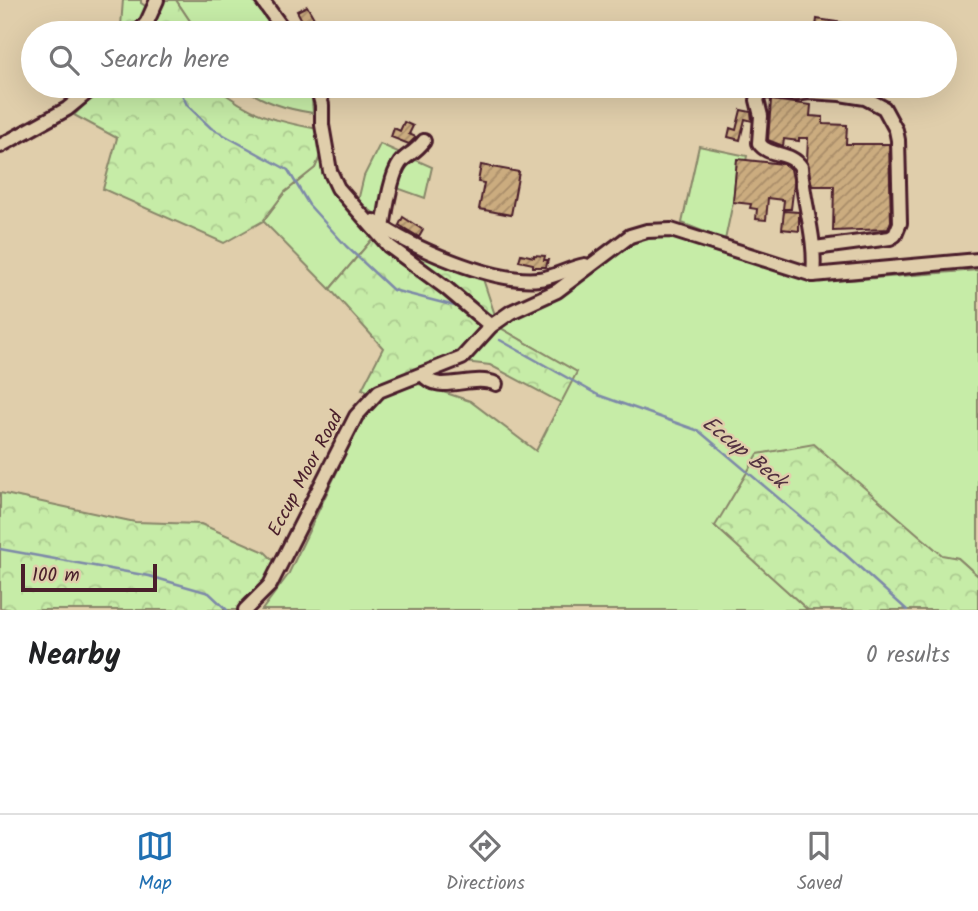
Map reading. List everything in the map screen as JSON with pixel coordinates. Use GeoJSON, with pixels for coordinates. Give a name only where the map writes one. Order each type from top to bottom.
{"type":"FeatureCollection","features":[{"type":"Feature","properties":{"kind":"street"},"geometry":{"type":"LineString","coordinates":[[262,0],[277,21]]}},
{"type":"Feature","properties":{"kind":"street"},"geometry":{"type":"LineString","coordinates":[[145,21],[155,4]]}},
{"type":"Feature","properties":{"kind":"street"},"geometry":{"type":"LineString","coordinates":[[0,146],[67,109],[80,98]]}},
{"type":"Feature","properties":{"kind":"street"},"geometry":{"type":"LineString","coordinates":[[320,98],[330,171],[338,188],[389,246],[446,288],[491,326]]}},
{"type":"Feature","properties":{"kind":"street"},"geometry":{"type":"LineString","coordinates":[[758,98],[761,116],[759,143],[764,149],[789,156],[799,162],[801,185],[815,248],[813,275]]}},
{"type":"Feature","properties":{"kind":"street"},"geometry":{"type":"LineString","coordinates":[[815,248],[890,238],[895,235],[900,223],[896,130],[884,108],[865,98]]}},
{"type":"Feature","properties":{"kind":"street"},"geometry":{"type":"LineString","coordinates":[[383,228],[398,166],[424,141]]}},
{"type":"Feature","properties":{"kind":"street"},"geometry":{"type":"LineString","coordinates":[[353,206],[406,243],[447,259],[521,280],[542,279],[592,263],[631,236],[662,230],[671,230],[813,275],[978,260]]}},
{"type":"Feature","properties":{"kind":"street","name":"Eccup Moor Road"},"geometry":{"type":"LineString","coordinates":[[245,610],[270,585],[356,416],[379,391],[461,358],[491,326],[511,312],[557,291],[592,263]]}},
{"type":"Feature","properties":{"kind":"street"},"geometry":{"type":"LineString","coordinates":[[423,374],[434,383],[452,384],[479,379],[496,384]]}},
{"type":"Feature","properties":{"kind":"green space"},"geometry":{"type":"Polygon","coordinates":[[[123,0],[141,0],[147,7],[162,0],[176,0],[190,21],[121,21],[123,0]]]}},
{"type":"Feature","properties":{"kind":"green space"},"geometry":{"type":"Polygon","coordinates":[[[176,0],[256,0],[272,21],[190,21],[176,0]]]}},
{"type":"Feature","properties":{"kind":"green space"},"geometry":{"type":"Polygon","coordinates":[[[92,98],[231,98],[264,115],[318,129],[323,149],[315,168],[285,192],[263,221],[224,243],[103,189],[117,138],[74,115],[92,98]]]}},
{"type":"Feature","properties":{"kind":"green space"},"geometry":{"type":"Polygon","coordinates":[[[262,98],[312,98],[313,113],[293,109],[262,98]]]}},
{"type":"Feature","properties":{"kind":"green space"},"geometry":{"type":"Polygon","coordinates":[[[380,144],[432,167],[425,198],[389,185],[379,217],[358,201],[364,176],[380,144]]]}},
{"type":"Feature","properties":{"kind":"green space"},"geometry":{"type":"Polygon","coordinates":[[[699,146],[747,156],[746,161],[737,160],[733,202],[725,240],[682,223],[699,146]]]}},
{"type":"Feature","properties":{"kind":"green space"},"geometry":{"type":"Polygon","coordinates":[[[323,149],[325,174],[335,194],[348,208],[379,231],[330,289],[263,221],[285,192],[315,168],[323,149]]]}},
{"type":"Feature","properties":{"kind":"green space"},"geometry":{"type":"Polygon","coordinates":[[[379,231],[482,276],[499,327],[577,372],[561,403],[490,365],[447,360],[386,381],[370,392],[362,389],[383,348],[330,289],[379,231]]]}},
{"type":"Feature","properties":{"kind":"green space"},"geometry":{"type":"Polygon","coordinates":[[[650,235],[673,236],[815,280],[850,280],[978,270],[978,576],[958,558],[715,526],[808,610],[262,610],[288,575],[361,421],[383,395],[419,384],[470,401],[536,451],[576,372],[499,327],[632,239],[650,235]]]}},
{"type":"Feature","properties":{"kind":"green space"},"geometry":{"type":"Polygon","coordinates":[[[814,444],[942,555],[958,558],[978,576],[978,610],[808,610],[715,526],[758,454],[814,444]]]}},
{"type":"Feature","properties":{"kind":"green space"},"geometry":{"type":"Polygon","coordinates":[[[0,493],[135,522],[201,524],[265,552],[275,562],[264,580],[237,610],[0,608],[0,493]]]}},
{"type":"Feature","properties":{"kind":"building"},"geometry":{"type":"Polygon","coordinates":[[[307,6],[316,21],[302,21],[297,11],[307,6]]]}},
{"type":"Feature","properties":{"kind":"building"},"geometry":{"type":"Polygon","coordinates":[[[771,100],[811,105],[810,116],[823,117],[823,124],[847,125],[846,144],[889,144],[891,221],[888,229],[833,231],[834,186],[812,186],[807,161],[808,138],[799,138],[799,141],[784,139],[783,146],[768,140],[771,100]]]}},
{"type":"Feature","properties":{"kind":"building"},"geometry":{"type":"Polygon","coordinates":[[[741,110],[751,112],[752,121],[745,119],[740,140],[728,137],[730,128],[736,130],[741,110]]]}},
{"type":"Feature","properties":{"kind":"building"},"geometry":{"type":"Polygon","coordinates":[[[404,122],[413,126],[409,134],[416,137],[409,144],[391,137],[394,128],[400,131],[404,122]]]}},
{"type":"Feature","properties":{"kind":"building"},"geometry":{"type":"Polygon","coordinates":[[[737,159],[783,164],[791,169],[794,184],[791,209],[783,209],[784,200],[768,198],[766,220],[756,219],[757,209],[750,208],[751,204],[733,202],[737,159]]]}},
{"type":"Feature","properties":{"kind":"building"},"geometry":{"type":"Polygon","coordinates":[[[481,165],[519,172],[511,215],[479,209],[484,183],[478,182],[481,165]]]}},
{"type":"Feature","properties":{"kind":"building"},"geometry":{"type":"Polygon","coordinates":[[[784,211],[799,212],[799,231],[782,229],[784,211]]]}},
{"type":"Feature","properties":{"kind":"building"},"geometry":{"type":"Polygon","coordinates":[[[403,217],[423,230],[419,237],[399,225],[403,217]]]}},
{"type":"Feature","properties":{"kind":"building"},"geometry":{"type":"Polygon","coordinates":[[[521,254],[545,256],[544,260],[548,260],[546,267],[533,267],[533,264],[519,261],[521,254]]]}},
{"type":"Feature","properties":{"kind":"waterway","name":"Eccup Beck"},"geometry":{"type":"LineString","coordinates":[[155,17],[155,21]]}},
{"type":"Feature","properties":{"kind":"waterway","name":"Eccup Beck"},"geometry":{"type":"LineString","coordinates":[[184,98],[187,105],[211,128],[288,170],[309,205],[346,246],[393,290],[455,306]]}},
{"type":"Feature","properties":{"kind":"waterway","name":"Eccup Beck"},"geometry":{"type":"LineString","coordinates":[[500,340],[598,395],[699,431],[907,610]]}},
{"type":"Feature","properties":{"kind":"waterway"},"geometry":{"type":"LineString","coordinates":[[0,549],[149,576],[209,593],[227,610]]}}]}
